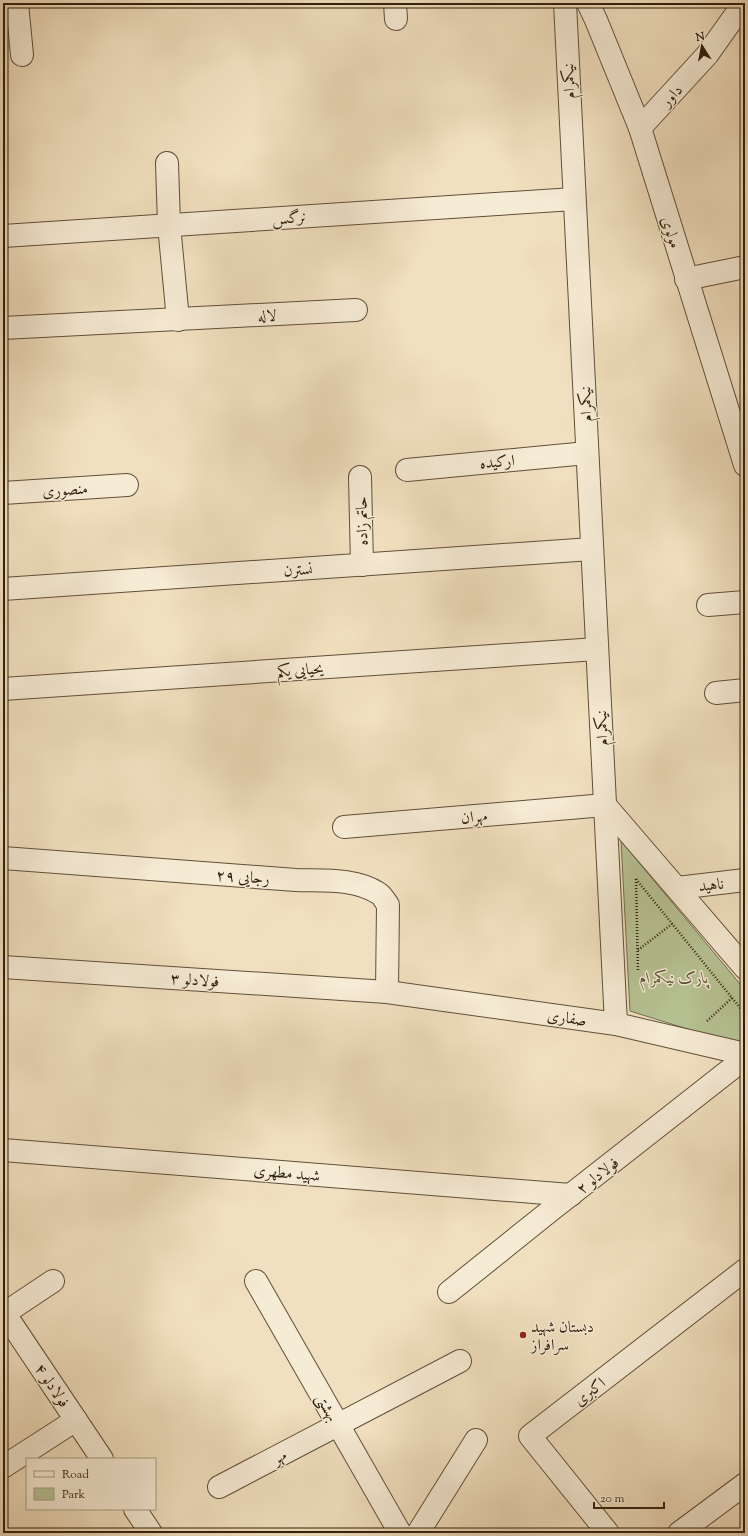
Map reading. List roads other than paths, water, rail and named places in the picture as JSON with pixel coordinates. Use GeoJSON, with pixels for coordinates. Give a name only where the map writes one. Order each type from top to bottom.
{"type":"FeatureCollection","features":[{"type":"Feature","properties":{"kind":"street"},"geometry":{"type":"LineString","coordinates":[[17,3],[22,55]]}},
{"type":"Feature","properties":{"kind":"street","name":"نیکمرام"},"geometry":{"type":"LineString","coordinates":[[565,3],[616,1024]]}},
{"type":"Feature","properties":{"kind":"street","name":"مولوی"},"geometry":{"type":"LineString","coordinates":[[588,3],[640,128],[745,465]]}},
{"type":"Feature","properties":{"kind":"street","name":"داور"},"geometry":{"type":"LineString","coordinates":[[640,128],[707,55],[744,3]]}},
{"type":"Feature","properties":{"kind":"street"},"geometry":{"type":"LineString","coordinates":[[167,163],[170,225],[178,320]]}},
{"type":"Feature","properties":{"kind":"street","name":"نرگس"},"geometry":{"type":"LineString","coordinates":[[3,236],[574,199]]}},
{"type":"Feature","properties":{"kind":"street"},"geometry":{"type":"LineString","coordinates":[[686,279],[745,267]]}},
{"type":"Feature","properties":{"kind":"street","name":"لاله"},"geometry":{"type":"LineString","coordinates":[[3,328],[356,310]]}},
{"type":"Feature","properties":{"kind":"street","name":"ارکیده"},"geometry":{"type":"LineString","coordinates":[[407,470],[587,453]]}},
{"type":"Feature","properties":{"kind":"street","name":"حاتم زاده"},"geometry":{"type":"LineString","coordinates":[[360,477],[362,565]]}},
{"type":"Feature","properties":{"kind":"street","name":"منصوری"},"geometry":{"type":"LineString","coordinates":[[3,493],[126,485]]}},
{"type":"Feature","properties":{"kind":"street","name":"نسترن"},"geometry":{"type":"LineString","coordinates":[[3,589],[592,549]]}},
{"type":"Feature","properties":{"kind":"street"},"geometry":{"type":"LineString","coordinates":[[708,605],[745,602]]}},
{"type":"Feature","properties":{"kind":"street","name":"یحیایی یکم"},"geometry":{"type":"LineString","coordinates":[[3,689],[597,649]]}},
{"type":"Feature","properties":{"kind":"street"},"geometry":{"type":"LineString","coordinates":[[716,693],[745,690]]}},
{"type":"Feature","properties":{"kind":"street"},"geometry":{"type":"LineString","coordinates":[[605,805],[745,968]]}},
{"type":"Feature","properties":{"kind":"street","name":"مهران"},"geometry":{"type":"LineString","coordinates":[[344,827],[605,805]]}},
{"type":"Feature","properties":{"kind":"street","name":"رجایی ۲۹"},"geometry":{"type":"LineString","coordinates":[[3,858],[340,882],[365,886],[380,894],[388,905],[387,992]]}},
{"type":"Feature","properties":{"kind":"street","name":"ناهید"},"geometry":{"type":"LineString","coordinates":[[677,888],[745,880]]}},
{"type":"Feature","properties":{"kind":"street","name":"فولادلو ۳"},"geometry":{"type":"LineString","coordinates":[[3,967],[387,992]]}},
{"type":"Feature","properties":{"kind":"street","name":"صفاری"},"geometry":{"type":"LineString","coordinates":[[387,992],[616,1024],[745,1054]]}},
{"type":"Feature","properties":{"kind":"street","name":"فولادلو ۲"},"geometry":{"type":"LineString","coordinates":[[449,1292],[745,1058]]}},
{"type":"Feature","properties":{"kind":"street","name":"شهید مطهری"},"geometry":{"type":"LineString","coordinates":[[3,1150],[571,1195]]}},
{"type":"Feature","properties":{"kind":"street","name":"اکبری"},"geometry":{"type":"LineString","coordinates":[[608,1533],[530,1436],[745,1270]]}},
{"type":"Feature","properties":{"kind":"street"},"geometry":{"type":"LineString","coordinates":[[4,1312],[53,1281]]}},
{"type":"Feature","properties":{"kind":"street","name":"بهشتی"},"geometry":{"type":"LineString","coordinates":[[256,1282],[400,1533]]}},
{"type":"Feature","properties":{"kind":"street","name":"فولادلو ۴"},"geometry":{"type":"LineString","coordinates":[[4,1312],[101,1458]]}},
{"type":"Feature","properties":{"kind":"street","name":"مهر"},"geometry":{"type":"LineString","coordinates":[[219,1487],[460,1361]]}},
{"type":"Feature","properties":{"kind":"street"},"geometry":{"type":"LineString","coordinates":[[3,1467],[76,1420]]}},
{"type":"Feature","properties":{"kind":"street"},"geometry":{"type":"LineString","coordinates":[[418,1533],[476,1440]]}},
{"type":"Feature","properties":{"kind":"street"},"geometry":{"type":"LineString","coordinates":[[679,1533],[745,1484]]}},
{"type":"Feature","properties":{"kind":"street"},"geometry":{"type":"LineString","coordinates":[[136,1510],[151,1533]]}},
{"type":"Feature","properties":{"kind":"place","name":"دبستان شهید سرافراز"},"geometry":{"type":"Point","coordinates":[523,1335]}},
{"type":"Feature","properties":{"kind":"park label","name":"پارک نیکمرام"},"geometry":{"type":"Point","coordinates":[674,977]}}]}
